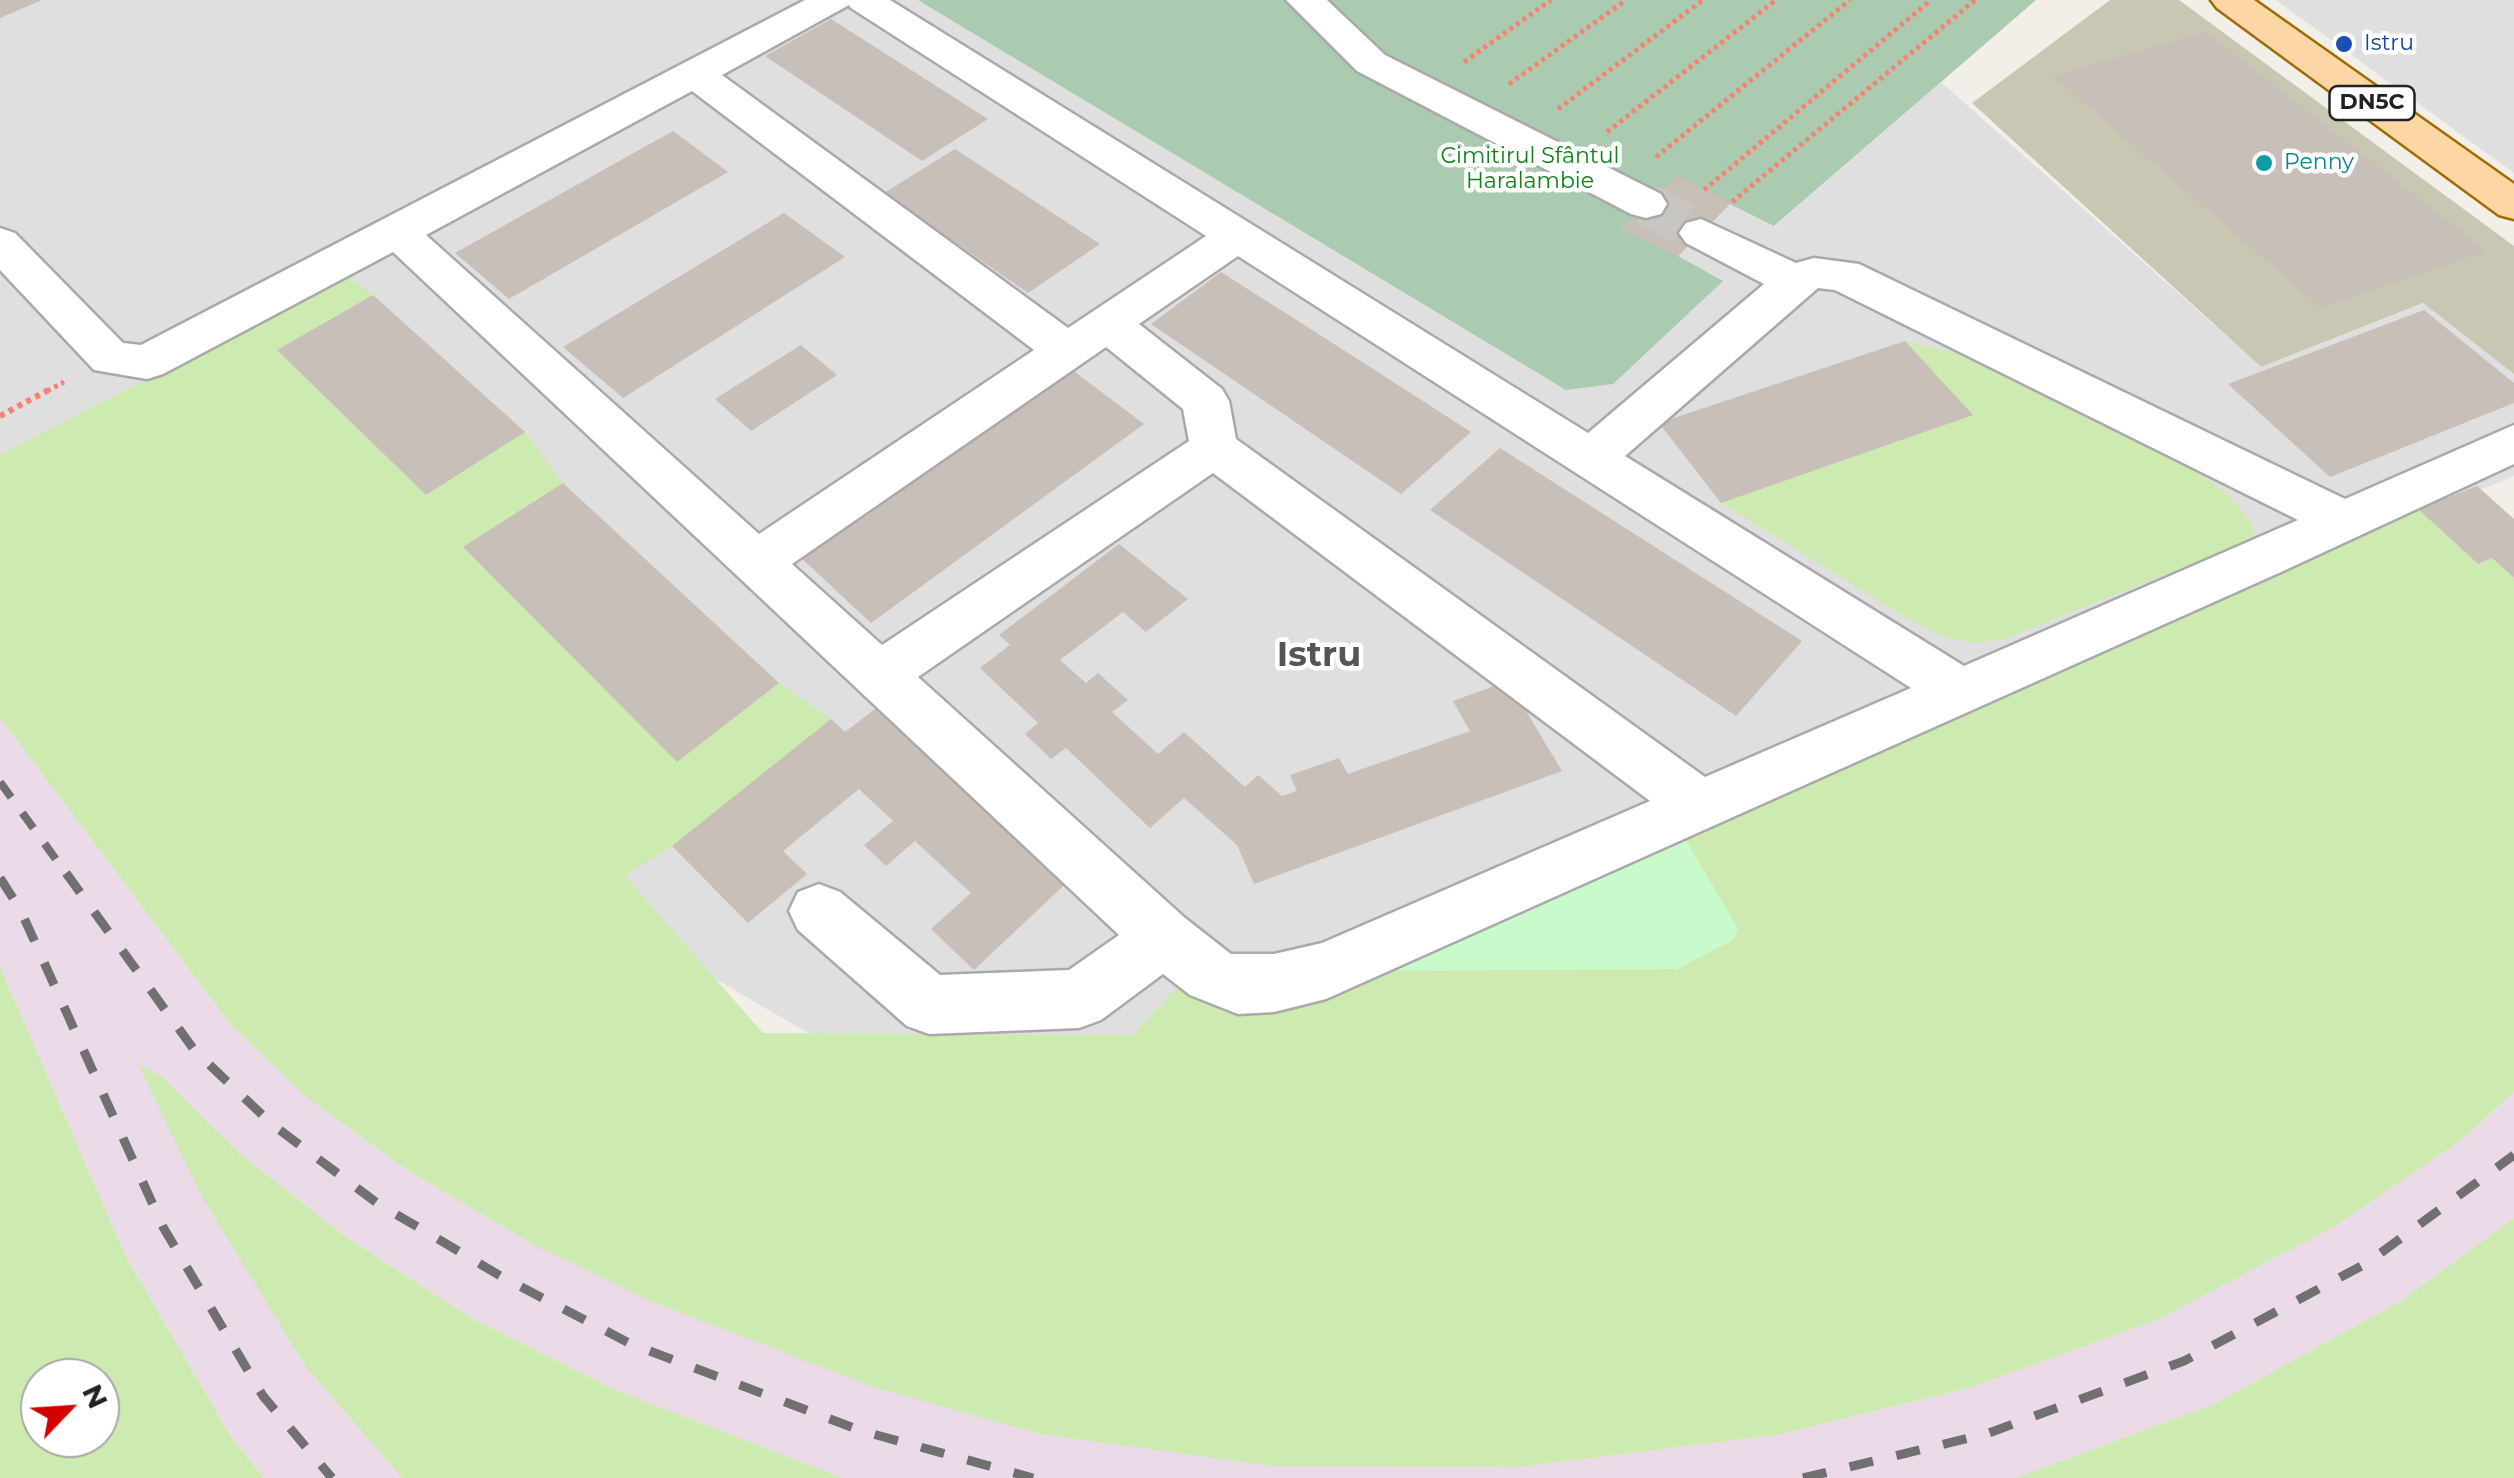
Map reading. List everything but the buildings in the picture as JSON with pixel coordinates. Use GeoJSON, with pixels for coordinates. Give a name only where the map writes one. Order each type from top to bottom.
{"type":"FeatureCollection","features":[{"type":"Feature","properties":{"kind":"main road","name":"DN5C"},"geometry":{"type":"LineString","coordinates":[[2230,0],[2514,205]]}},
{"type":"Feature","properties":{"kind":"street"},"geometry":{"type":"LineString","coordinates":[[0,243],[110,358],[147,362],[833,0]]}},
{"type":"Feature","properties":{"kind":"street"},"geometry":{"type":"LineString","coordinates":[[864,0],[1958,690]]}},
{"type":"Feature","properties":{"kind":"street"},"geometry":{"type":"LineString","coordinates":[[1305,0],[1371,62],[1422,92],[1631,197]]}},
{"type":"Feature","properties":{"kind":"street"},"geometry":{"type":"LineString","coordinates":[[696,75],[1088,338],[1205,402],[1214,448],[1699,805]]}},
{"type":"Feature","properties":{"kind":"street"},"geometry":{"type":"LineString","coordinates":[[397,232],[1164,938],[1211,975],[1238,985],[1274,983],[1326,971],[2514,443]]}},
{"type":"Feature","properties":{"kind":"street"},"geometry":{"type":"LineString","coordinates":[[1701,233],[1795,282]]}},
{"type":"Feature","properties":{"kind":"street"},"geometry":{"type":"LineString","coordinates":[[756,562],[1238,235]]}},
{"type":"Feature","properties":{"kind":"street"},"geometry":{"type":"LineString","coordinates":[[1592,456],[1795,282],[1814,273],[1843,275],[2344,520]]}},
{"type":"Feature","properties":{"kind":"street"},"geometry":{"type":"LineString","coordinates":[[881,674],[1214,448]]}},
{"type":"Feature","properties":{"kind":"street"},"geometry":{"type":"LineString","coordinates":[[819,910],[929,1005],[1079,999],[1164,938]]}},
{"type":"Feature","properties":{"kind":"path"},"geometry":{"type":"LineString","coordinates":[[1422,92],[1551,0]]}},
{"type":"Feature","properties":{"kind":"path"},"geometry":{"type":"LineString","coordinates":[[1466,114],[1626,0]]}},
{"type":"Feature","properties":{"kind":"path"},"geometry":{"type":"LineString","coordinates":[[1517,139],[1703,0]]}},
{"type":"Feature","properties":{"kind":"path"},"geometry":{"type":"LineString","coordinates":[[1566,164],[1776,0]]}},
{"type":"Feature","properties":{"kind":"path"},"geometry":{"type":"LineString","coordinates":[[1631,197],[1850,0]]}},
{"type":"Feature","properties":{"kind":"path"},"geometry":{"type":"LineString","coordinates":[[1931,0],[1702,189],[1731,204],[1976,0]]}},
{"type":"Feature","properties":{"kind":"path"},"geometry":{"type":"LineString","coordinates":[[0,416],[110,358]]}},
{"type":"Feature","properties":{"kind":"shaded area"},"geometry":{"type":"Polygon","coordinates":[[[0,0],[921,0],[1722,280],[1677,257],[1731,203],[1775,226],[1941,82],[2261,367],[2424,303],[2514,374],[2514,476],[2418,516],[1358,1355],[0,560],[0,0]]]}},
{"type":"Feature","properties":{"kind":"shaded area","name":"Penny"},"geometry":{"type":"Polygon","coordinates":[[[2110,0],[2179,0],[2514,246],[2514,374],[2423,303],[2261,367],[1972,103],[2110,0]]]}},
{"type":"Feature","properties":{"kind":"shaded area"},"geometry":{"type":"Polygon","coordinates":[[[2276,0],[2514,0],[2514,173],[2276,0]]]}},
{"type":"Feature","properties":{"kind":"shaded area"},"geometry":{"type":"Polygon","coordinates":[[[0,718],[230,1024],[306,1097],[407,1170],[534,1245],[1272,1466],[1520,1467],[1776,1435],[1966,1389],[2159,1319],[2337,1225],[2460,1141],[2514,1092],[2514,1218],[2398,1303],[2212,1405],[2016,1478],[842,1478],[611,1388],[473,1319],[346,1237],[239,1153],[161,1076],[139,1066],[203,1197],[305,1366],[402,1478],[264,1478],[231,1437],[125,1255],[0,967],[0,718]]]}},
{"type":"Feature","properties":{"kind":"green space","name":"Cimitirul Sfântul Haralambie"},"geometry":{"type":"Polygon","coordinates":[[[918,0],[2036,0],[1774,226],[1730,204],[1678,256],[1723,281],[1613,384],[1566,390],[918,0]]]}},
{"type":"Feature","properties":{"kind":"green space"},"geometry":{"type":"Polygon","coordinates":[[[346,275],[373,295],[277,350],[426,495],[525,432],[563,483],[463,548],[676,761],[779,683],[831,719],[672,846],[625,876],[763,1033],[1132,1035],[1184,981],[1239,985],[1678,827],[2418,509],[2477,563],[2492,558],[2514,578],[2514,1092],[2460,1141],[2337,1225],[2159,1319],[1966,1389],[1776,1435],[1520,1467],[1272,1466],[1040,1434],[876,1388],[653,1302],[534,1245],[407,1170],[306,1097],[230,1024],[0,718],[0,455],[346,275]]]}},
{"type":"Feature","properties":{"kind":"green space"},"geometry":{"type":"Polygon","coordinates":[[[1905,341],[1968,356],[2184,462],[2227,494],[2251,522],[2254,532],[2242,544],[2004,639],[1973,643],[1944,637],[1907,618],[1721,503],[1972,415],[1905,341]]]}},
{"type":"Feature","properties":{"kind":"green space"},"geometry":{"type":"Polygon","coordinates":[[[1678,827],[1738,928],[1733,940],[1677,969],[1326,971],[1678,827]]]}},
{"type":"Feature","properties":{"kind":"green space"},"geometry":{"type":"Polygon","coordinates":[[[0,967],[125,1255],[231,1437],[264,1478],[0,1478],[0,967]]]}},
{"type":"Feature","properties":{"kind":"green space"},"geometry":{"type":"Polygon","coordinates":[[[138,1065],[161,1076],[239,1153],[346,1237],[473,1319],[611,1388],[842,1478],[402,1478],[305,1366],[202,1197],[138,1065]]]}},
{"type":"Feature","properties":{"kind":"green space"},"geometry":{"type":"Polygon","coordinates":[[[2514,1218],[2514,1478],[2016,1478],[2212,1405],[2398,1303],[2514,1218]]]}},
{"type":"Feature","properties":{"kind":"tunnel"},"geometry":{"type":"LineString","coordinates":[[1646,204],[1701,233]]}},
{"type":"Feature","properties":{"kind":"railway"},"geometry":{"type":"LineString","coordinates":[[0,782],[68,876]]}},
{"type":"Feature","properties":{"kind":"railway"},"geometry":{"type":"LineString","coordinates":[[66,873],[195,1051],[273,1125],[377,1203],[504,1278],[631,1344],[862,1431],[1033,1478]]}},
{"type":"Feature","properties":{"kind":"railway"},"geometry":{"type":"LineString","coordinates":[[0,878],[20,909],[163,1227],[263,1396],[332,1478]]}},
{"type":"Feature","properties":{"kind":"railway"},"geometry":{"type":"LineString","coordinates":[[1803,1478],[1986,1434],[2184,1361],[2367,1263],[2514,1155]]}},
{"type":"Feature","properties":{"kind":"place","name":"Istru"},"geometry":{"type":"Point","coordinates":[2344,44]}},
{"type":"Feature","properties":{"kind":"place","name":"Penny"},"geometry":{"type":"Point","coordinates":[2264,163]}},
{"type":"Feature","properties":{"kind":"district","name":"Istru"},"geometry":{"type":"Point","coordinates":[1319,656]}}]}
